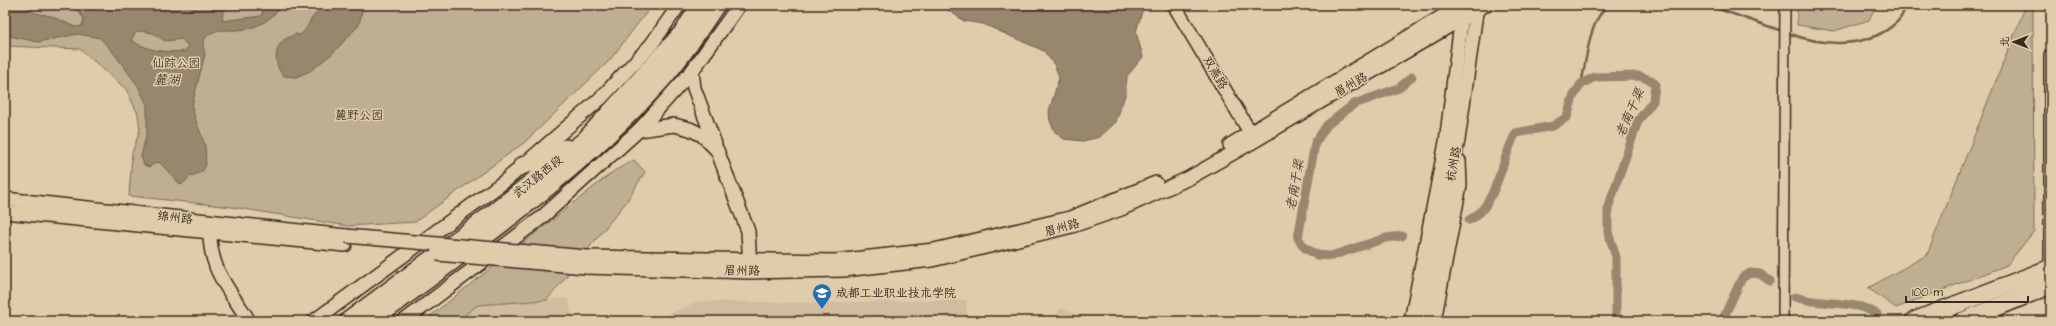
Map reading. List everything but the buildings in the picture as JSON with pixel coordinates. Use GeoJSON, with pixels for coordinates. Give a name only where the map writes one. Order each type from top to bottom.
{"type":"FeatureCollection","features":[{"type":"Feature","properties":{"kind":"highway","name":"武汉路西段"},"geometry":{"type":"LineString","coordinates":[[348,321],[497,210],[585,140],[684,30],[700,5]]}},
{"type":"Feature","properties":{"kind":"highway","name":"武汉路西段"},"geometry":{"type":"LineString","coordinates":[[372,321],[524,206],[615,128],[658,84],[696,35],[716,5]]}},
{"type":"Feature","properties":{"kind":"highway"},"geometry":{"type":"LineString","coordinates":[[522,166],[585,140]]}},
{"type":"Feature","properties":{"kind":"highway"},"geometry":{"type":"LineString","coordinates":[[1914,321],[2051,269]]}},
{"type":"Feature","properties":{"kind":"highway"},"geometry":{"type":"LineString","coordinates":[[1963,321],[2051,285]]}},
{"type":"Feature","properties":{"kind":"main road"},"geometry":{"type":"LineString","coordinates":[[314,321],[505,181],[601,98],[651,45],[679,5]]}},
{"type":"Feature","properties":{"kind":"main road"},"geometry":{"type":"LineString","coordinates":[[404,321],[541,218],[639,130],[692,71],[739,5]]}},
{"type":"Feature","properties":{"kind":"main road","name":"双燕路"},"geometry":{"type":"LineString","coordinates":[[1174,5],[1253,137]]}},
{"type":"Feature","properties":{"kind":"main road"},"geometry":{"type":"LineString","coordinates":[[1253,137],[1462,5]]}},
{"type":"Feature","properties":{"kind":"main road","name":"杭州路"},"geometry":{"type":"LineString","coordinates":[[1423,321],[1452,141],[1462,5]]}},
{"type":"Feature","properties":{"kind":"main road","name":"眉州路"},"geometry":{"type":"LineString","coordinates":[[345,241],[587,262],[750,266],[835,261],[934,250],[1070,218],[1125,197],[1194,166],[1253,137],[1461,20],[1480,7]]}},
{"type":"Feature","properties":{"kind":"main road","name":"杭州路"},"geometry":{"type":"LineString","coordinates":[[1411,321],[1452,141],[1480,7]]}},
{"type":"Feature","properties":{"kind":"main road"},"geometry":{"type":"LineString","coordinates":[[2051,55],[2051,269]]}},
{"type":"Feature","properties":{"kind":"main road"},"geometry":{"type":"LineString","coordinates":[[692,71],[694,88],[748,230],[750,266]]}},
{"type":"Feature","properties":{"kind":"main road"},"geometry":{"type":"LineString","coordinates":[[639,130],[674,125],[690,128],[702,135],[717,150]]}},
{"type":"Feature","properties":{"kind":"main road"},"geometry":{"type":"LineString","coordinates":[[1402,321],[1431,174],[1452,141]]}},
{"type":"Feature","properties":{"kind":"main road"},"geometry":{"type":"LineString","coordinates":[[1434,321],[1460,185],[1452,141]]}},
{"type":"Feature","properties":{"kind":"main road","name":"绵州路"},"geometry":{"type":"LineString","coordinates":[[5,199],[210,227]]}},
{"type":"Feature","properties":{"kind":"main road","name":"绵州路"},"geometry":{"type":"LineString","coordinates":[[5,212],[210,227],[345,241]]}},
{"type":"Feature","properties":{"kind":"main road"},"geometry":{"type":"LineString","coordinates":[[210,227],[210,247],[215,269],[249,321]]}},
{"type":"Feature","properties":{"kind":"street"},"geometry":{"type":"LineString","coordinates":[[1783,321],[1785,5]]}},
{"type":"Feature","properties":{"kind":"shaded area"},"geometry":{"type":"Polygon","coordinates":[[[568,298],[573,321],[456,321],[478,305],[568,298]]]}},
{"type":"Feature","properties":{"kind":"shaded area","name":"成都工业职业技术学院"},"geometry":{"type":"Polygon","coordinates":[[[966,300],[967,315],[1055,320],[1060,308],[1075,314],[1170,316],[1178,321],[652,321],[699,301],[815,303],[966,300]]]}},
{"type":"Feature","properties":{"kind":"green space","name":"麓野公园"},"geometry":{"type":"Polygon","coordinates":[[[5,5],[652,5],[610,60],[525,142],[415,222],[348,226],[232,207],[129,196],[132,153],[140,130],[138,114],[126,89],[80,49],[5,46],[5,5]]]}},
{"type":"Feature","properties":{"kind":"green space"},"geometry":{"type":"Polygon","coordinates":[[[1797,5],[1876,5],[1869,20],[1834,31],[1797,25],[1797,5]]]}},
{"type":"Feature","properties":{"kind":"green space"},"geometry":{"type":"Polygon","coordinates":[[[2026,5],[2033,5],[2034,231],[2007,265],[1896,308],[1868,288],[1927,255],[2026,5]]]}},
{"type":"Feature","properties":{"kind":"green space"},"geometry":{"type":"Polygon","coordinates":[[[634,160],[645,172],[627,201],[547,300],[478,305],[456,321],[424,321],[614,171],[634,160]]]}},
{"type":"Feature","properties":{"kind":"water","name":"麓湖"},"geometry":{"type":"Polygon","coordinates":[[[5,5],[24,5],[35,13],[51,16],[75,27],[82,26],[84,19],[78,11],[70,5],[229,5],[223,13],[222,21],[261,16],[265,5],[283,5],[273,15],[257,26],[237,30],[220,30],[213,32],[205,38],[203,45],[205,54],[192,105],[205,145],[206,165],[202,172],[191,176],[181,185],[160,163],[157,162],[149,167],[144,165],[141,156],[147,132],[147,105],[138,86],[113,52],[100,38],[78,34],[38,42],[5,35],[5,5]],[[141,31],[136,32],[131,40],[151,49],[171,52],[186,51],[188,46],[182,39],[165,41],[153,33],[141,31]]]}},
{"type":"Feature","properties":{"kind":"water"},"geometry":{"type":"Polygon","coordinates":[[[325,5],[363,5],[359,25],[332,54],[310,71],[296,77],[284,76],[278,68],[276,58],[278,47],[286,38],[296,34],[300,35],[306,29],[311,19],[325,5]]]}},
{"type":"Feature","properties":{"kind":"water"},"geometry":{"type":"Polygon","coordinates":[[[944,5],[1144,5],[1136,32],[1143,57],[1127,76],[1125,95],[1116,122],[1100,137],[1083,141],[1064,139],[1055,132],[1050,121],[1049,111],[1059,78],[1055,66],[1044,51],[983,24],[964,21],[948,10],[944,5]]]}},
{"type":"Feature","properties":{"kind":"waterway"},"geometry":{"type":"LineString","coordinates":[[1581,84],[1592,31],[1596,21],[1608,5]]}},
{"type":"Feature","properties":{"kind":"waterway"},"geometry":{"type":"LineString","coordinates":[[1707,5],[1782,31]]}},
{"type":"Feature","properties":{"kind":"waterway"},"geometry":{"type":"LineString","coordinates":[[1787,33],[1815,41],[1830,43],[1859,41],[1873,37],[1886,30],[1898,21],[1907,5]]}},
{"type":"Feature","properties":{"kind":"waterway","name":"老南干渠"},"geometry":{"type":"LineString","coordinates":[[1469,220],[1478,214],[1486,205],[1492,194],[1516,133],[1553,126],[1567,117],[1573,97],[1581,84],[1595,77],[1639,76],[1651,80],[1655,84],[1653,101],[1638,121],[1608,208],[1608,232],[1616,257],[1616,321]]}},
{"type":"Feature","properties":{"kind":"waterway","name":"老南干渠"},"geometry":{"type":"LineString","coordinates":[[1402,236],[1386,238],[1331,256],[1317,255],[1305,248],[1298,238],[1315,143],[1327,125],[1354,104],[1399,88],[1412,77]]}},
{"type":"Feature","properties":{"kind":"waterway","name":"老南干渠"},"geometry":{"type":"LineString","coordinates":[[1722,321],[1742,278],[1750,273],[1760,274],[1770,281]]}},
{"type":"Feature","properties":{"kind":"waterway","name":"老南干渠"},"geometry":{"type":"LineString","coordinates":[[1795,297],[1805,300],[1858,306],[1877,314]]}},
{"type":"Feature","properties":{"kind":"place","name":"成都工业职业技术学院"},"geometry":{"type":"Point","coordinates":[822,310]}},
{"type":"Feature","properties":{"kind":"park label","name":"仙踪公园"},"geometry":{"type":"Point","coordinates":[176,63]}}]}
